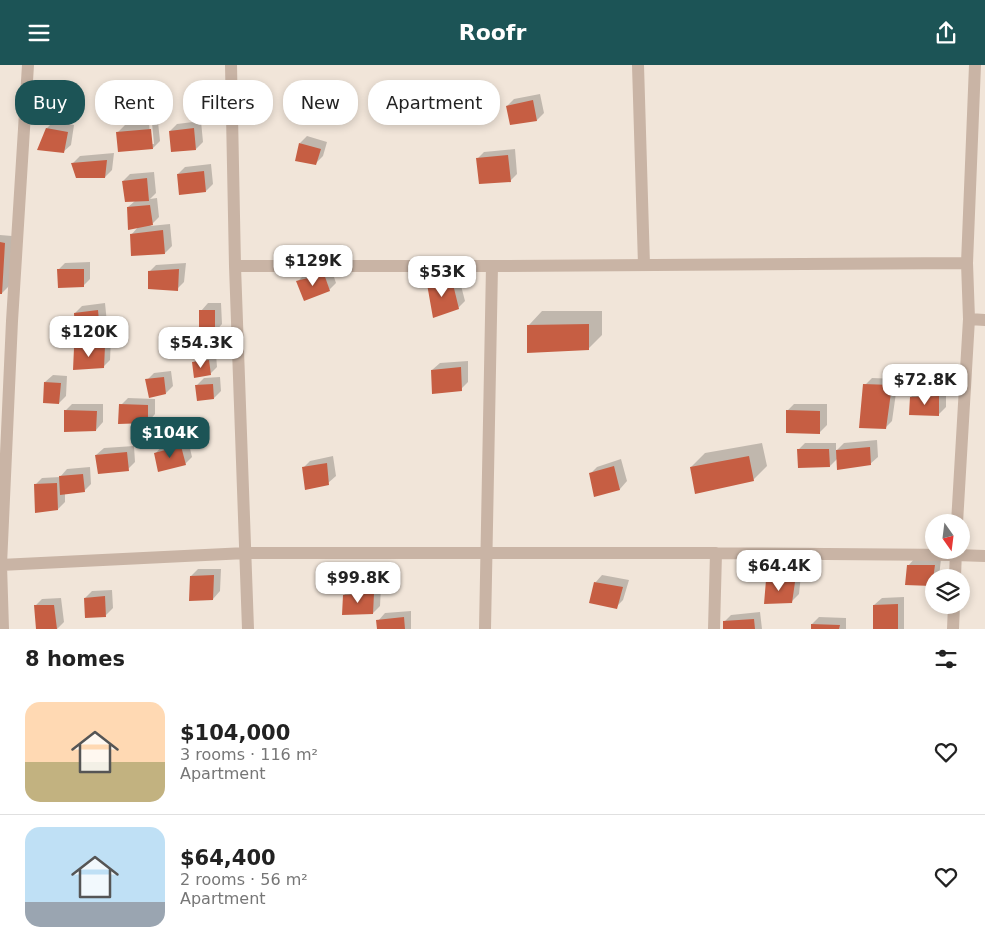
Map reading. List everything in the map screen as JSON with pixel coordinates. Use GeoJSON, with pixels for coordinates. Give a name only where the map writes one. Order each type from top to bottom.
{"type":"FeatureCollection","features":[{"type":"Feature","properties":{"kind":"street"},"geometry":{"type":"LineString","coordinates":[[2,629],[1,565],[6,321],[28,65]]}},
{"type":"Feature","properties":{"kind":"street"},"geometry":{"type":"LineString","coordinates":[[231,65],[235,266],[248,629]]}},
{"type":"Feature","properties":{"kind":"street"},"geometry":{"type":"LineString","coordinates":[[638,65],[644,265]]}},
{"type":"Feature","properties":{"kind":"street"},"geometry":{"type":"LineString","coordinates":[[958,514],[969,319],[968,263],[975,65]]}},
{"type":"Feature","properties":{"kind":"street"},"geometry":{"type":"LineString","coordinates":[[235,266],[968,263]]}},
{"type":"Feature","properties":{"kind":"street"},"geometry":{"type":"LineString","coordinates":[[485,629],[492,266]]}},
{"type":"Feature","properties":{"kind":"street"},"geometry":{"type":"LineString","coordinates":[[969,319],[985,320]]}},
{"type":"Feature","properties":{"kind":"street"},"geometry":{"type":"LineString","coordinates":[[1,565],[246,553],[925,552]]}},
{"type":"Feature","properties":{"kind":"street"},"geometry":{"type":"LineString","coordinates":[[714,629],[716,553]]}},
{"type":"Feature","properties":{"kind":"street"},"geometry":{"type":"LineString","coordinates":[[970,554],[985,556]]}},
{"type":"Feature","properties":{"kind":"street"},"geometry":{"type":"LineString","coordinates":[[952,629],[953,614]]}},
{"type":"Feature","properties":{"kind":"building"},"geometry":{"type":"Polygon","coordinates":[[[533,100],[537,121],[510,125],[506,106],[533,100]]]}},
{"type":"Feature","properties":{"kind":"building"},"geometry":{"type":"Polygon","coordinates":[[[46,128],[68,132],[64,153],[37,150],[46,128]]]}},
{"type":"Feature","properties":{"kind":"building"},"geometry":{"type":"Polygon","coordinates":[[[194,128],[196,150],[171,152],[169,131],[194,128]]]}},
{"type":"Feature","properties":{"kind":"building"},"geometry":{"type":"Polygon","coordinates":[[[151,129],[153,149],[118,152],[116,132],[151,129]]]}},
{"type":"Feature","properties":{"kind":"building"},"geometry":{"type":"Polygon","coordinates":[[[299,143],[321,149],[316,165],[295,161],[299,143]]]}},
{"type":"Feature","properties":{"kind":"building"},"geometry":{"type":"Polygon","coordinates":[[[508,155],[511,182],[479,184],[476,158],[508,155]]]}},
{"type":"Feature","properties":{"kind":"building"},"geometry":{"type":"Polygon","coordinates":[[[107,160],[105,178],[76,178],[71,163],[107,160]]]}},
{"type":"Feature","properties":{"kind":"building"},"geometry":{"type":"Polygon","coordinates":[[[204,171],[206,192],[179,195],[177,174],[204,171]]]}},
{"type":"Feature","properties":{"kind":"building"},"geometry":{"type":"Polygon","coordinates":[[[147,178],[149,201],[125,202],[122,181],[147,178]]]}},
{"type":"Feature","properties":{"kind":"building"},"geometry":{"type":"Polygon","coordinates":[[[150,205],[153,225],[128,230],[127,207],[150,205]]]}},
{"type":"Feature","properties":{"kind":"building"},"geometry":{"type":"Polygon","coordinates":[[[163,230],[165,254],[131,256],[130,234],[163,230]]]}},
{"type":"Feature","properties":{"kind":"building"},"geometry":{"type":"Polygon","coordinates":[[[0,242],[5,243],[2,294],[0,294],[0,242]]]}},
{"type":"Feature","properties":{"kind":"building"},"geometry":{"type":"Polygon","coordinates":[[[57,269],[84,269],[84,287],[58,288],[57,269]]]}},
{"type":"Feature","properties":{"kind":"building"},"geometry":{"type":"Polygon","coordinates":[[[179,269],[178,291],[148,289],[148,271],[179,269]]]}},
{"type":"Feature","properties":{"kind":"building"},"geometry":{"type":"Polygon","coordinates":[[[324,274],[330,291],[304,301],[296,281],[324,274]]]}},
{"type":"Feature","properties":{"kind":"building"},"geometry":{"type":"Polygon","coordinates":[[[452,280],[459,309],[433,318],[427,284],[452,280]]]}},
{"type":"Feature","properties":{"kind":"building"},"geometry":{"type":"Polygon","coordinates":[[[98,310],[100,332],[75,334],[74,313],[98,310]]]}},
{"type":"Feature","properties":{"kind":"building"},"geometry":{"type":"Polygon","coordinates":[[[199,310],[215,310],[215,333],[199,334],[199,310]]]}},
{"type":"Feature","properties":{"kind":"building"},"geometry":{"type":"Polygon","coordinates":[[[589,324],[589,350],[527,353],[527,325],[589,324]]]}},
{"type":"Feature","properties":{"kind":"building"},"geometry":{"type":"Polygon","coordinates":[[[105,346],[104,368],[73,370],[74,348],[105,346]]]}},
{"type":"Feature","properties":{"kind":"building"},"geometry":{"type":"Polygon","coordinates":[[[209,360],[211,375],[194,378],[192,362],[209,360]]]}},
{"type":"Feature","properties":{"kind":"building"},"geometry":{"type":"Polygon","coordinates":[[[461,367],[462,391],[432,394],[431,370],[461,367]]]}},
{"type":"Feature","properties":{"kind":"building"},"geometry":{"type":"Polygon","coordinates":[[[164,377],[166,394],[149,398],[145,379],[164,377]]]}},
{"type":"Feature","properties":{"kind":"building"},"geometry":{"type":"Polygon","coordinates":[[[44,382],[61,383],[59,404],[43,403],[44,382]]]}},
{"type":"Feature","properties":{"kind":"building"},"geometry":{"type":"Polygon","coordinates":[[[213,384],[214,399],[197,401],[195,385],[213,384]]]}},
{"type":"Feature","properties":{"kind":"building"},"geometry":{"type":"Polygon","coordinates":[[[863,384],[892,385],[886,429],[859,428],[863,384]]]}},
{"type":"Feature","properties":{"kind":"building"},"geometry":{"type":"Polygon","coordinates":[[[939,396],[939,416],[909,415],[910,397],[939,396]]]}},
{"type":"Feature","properties":{"kind":"building"},"geometry":{"type":"Polygon","coordinates":[[[119,404],[148,405],[148,423],[118,424],[119,404]]]}},
{"type":"Feature","properties":{"kind":"building"},"geometry":{"type":"Polygon","coordinates":[[[64,410],[97,411],[96,431],[64,432],[64,410]]]}},
{"type":"Feature","properties":{"kind":"building"},"geometry":{"type":"Polygon","coordinates":[[[786,410],[820,411],[820,434],[786,433],[786,410]]]}},
{"type":"Feature","properties":{"kind":"building"},"geometry":{"type":"Polygon","coordinates":[[[181,446],[186,465],[158,472],[154,453],[181,446]]]}},
{"type":"Feature","properties":{"kind":"building"},"geometry":{"type":"Polygon","coordinates":[[[870,447],[871,465],[837,470],[836,450],[870,447]]]}},
{"type":"Feature","properties":{"kind":"building"},"geometry":{"type":"Polygon","coordinates":[[[797,449],[829,449],[830,467],[798,468],[797,449]]]}},
{"type":"Feature","properties":{"kind":"building"},"geometry":{"type":"Polygon","coordinates":[[[127,452],[129,471],[98,474],[95,455],[127,452]]]}},
{"type":"Feature","properties":{"kind":"building"},"geometry":{"type":"Polygon","coordinates":[[[749,456],[754,481],[695,494],[690,467],[749,456]]]}},
{"type":"Feature","properties":{"kind":"building"},"geometry":{"type":"Polygon","coordinates":[[[327,463],[329,485],[305,490],[302,467],[327,463]]]}},
{"type":"Feature","properties":{"kind":"building"},"geometry":{"type":"Polygon","coordinates":[[[614,466],[620,490],[594,497],[589,473],[614,466]]]}},
{"type":"Feature","properties":{"kind":"building"},"geometry":{"type":"Polygon","coordinates":[[[83,474],[85,492],[60,495],[59,476],[83,474]]]}},
{"type":"Feature","properties":{"kind":"building"},"geometry":{"type":"Polygon","coordinates":[[[57,483],[58,510],[35,513],[34,484],[57,483]]]}},
{"type":"Feature","properties":{"kind":"building"},"geometry":{"type":"Polygon","coordinates":[[[907,565],[935,565],[934,569],[925,569],[925,586],[905,585],[907,565]]]}},
{"type":"Feature","properties":{"kind":"building"},"geometry":{"type":"Polygon","coordinates":[[[214,575],[213,600],[189,601],[190,576],[214,575]]]}},
{"type":"Feature","properties":{"kind":"building"},"geometry":{"type":"Polygon","coordinates":[[[766,580],[795,582],[792,603],[764,604],[766,580]]]}},
{"type":"Feature","properties":{"kind":"building"},"geometry":{"type":"Polygon","coordinates":[[[594,582],[623,587],[617,609],[589,603],[594,582]]]}},
{"type":"Feature","properties":{"kind":"building"},"geometry":{"type":"Polygon","coordinates":[[[374,593],[373,614],[342,615],[343,595],[374,593]]]}},
{"type":"Feature","properties":{"kind":"building"},"geometry":{"type":"Polygon","coordinates":[[[105,596],[106,617],[85,618],[84,598],[105,596]]]}},
{"type":"Feature","properties":{"kind":"building"},"geometry":{"type":"Polygon","coordinates":[[[898,604],[898,629],[873,629],[873,605],[898,604]]]}},
{"type":"Feature","properties":{"kind":"building"},"geometry":{"type":"Polygon","coordinates":[[[34,605],[54,605],[57,629],[36,629],[34,605]]]}},
{"type":"Feature","properties":{"kind":"building"},"geometry":{"type":"Polygon","coordinates":[[[404,617],[405,629],[377,629],[376,620],[404,617]]]}},
{"type":"Feature","properties":{"kind":"building"},"geometry":{"type":"Polygon","coordinates":[[[754,619],[755,629],[723,629],[723,621],[754,619]]]}},
{"type":"Feature","properties":{"kind":"building"},"geometry":{"type":"Polygon","coordinates":[[[811,624],[840,625],[839,629],[811,629],[811,624]]]}}]}
